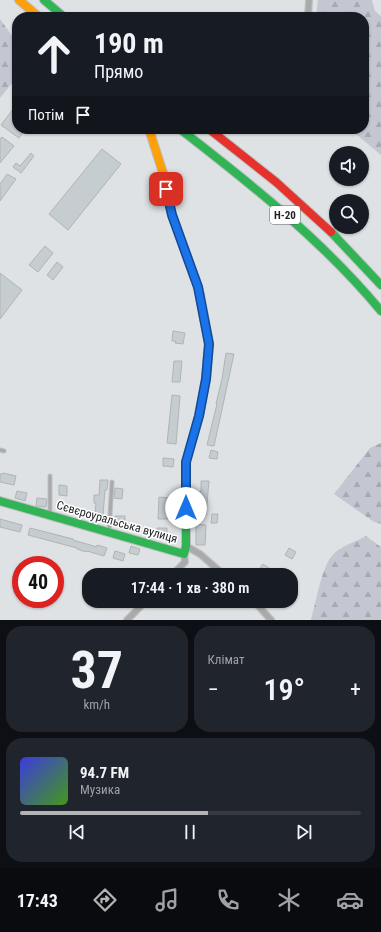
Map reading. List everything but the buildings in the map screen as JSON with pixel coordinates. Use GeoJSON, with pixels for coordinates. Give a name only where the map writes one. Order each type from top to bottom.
{"type":"FeatureCollection","features":[{"type":"Feature","properties":{"kind":"street"},"geometry":{"type":"LineString","coordinates":[[19,0],[33,12]]}},
{"type":"Feature","properties":{"kind":"street"},"geometry":{"type":"LineString","coordinates":[[44,0],[58,12]]}},
{"type":"Feature","properties":{"kind":"street"},"geometry":{"type":"LineString","coordinates":[[308,12],[309,0]]}},
{"type":"Feature","properties":{"kind":"street","name":"Сєвєроуральська вулиця"},"geometry":{"type":"LineString","coordinates":[[0,501],[109,532],[185,550],[186,462],[199,416],[206,379],[209,344],[198,287],[172,215],[164,176],[151,134]]}},
{"type":"Feature","properties":{"kind":"street","name":"Н-20"},"geometry":{"type":"LineString","coordinates":[[186,134],[265,196],[303,230],[381,311]]}},
{"type":"Feature","properties":{"kind":"street","name":"Н-20"},"geometry":{"type":"LineString","coordinates":[[216,134],[315,216],[381,285]]}},
{"type":"Feature","properties":{"kind":"street"},"geometry":{"type":"LineString","coordinates":[[179,568],[185,562],[185,550],[200,554],[216,568]]}},
{"type":"Feature","properties":{"kind":"street"},"geometry":{"type":"LineString","coordinates":[[127,620],[139,608]]}},
{"type":"Feature","properties":{"kind":"street"},"geometry":{"type":"LineString","coordinates":[[260,608],[271,620]]}},
{"type":"Feature","properties":{"kind":"lane"},"geometry":{"type":"LineString","coordinates":[[50,476],[50,515]]}},
{"type":"Feature","properties":{"kind":"lane"},"geometry":{"type":"LineString","coordinates":[[109,532],[112,482]]}},
{"type":"Feature","properties":{"kind":"green space"},"geometry":{"type":"Polygon","coordinates":[[[318,0],[372,0],[375,11],[381,16],[381,155],[356,134],[369,134],[369,12],[317,12],[318,0]]]}},
{"type":"Feature","properties":{"kind":"green space"},"geometry":{"type":"Polygon","coordinates":[[[0,19],[12,36],[12,83],[0,98],[0,19]]]}},
{"type":"Feature","properties":{"kind":"green space"},"geometry":{"type":"Polygon","coordinates":[[[381,443],[381,524],[374,522],[334,494],[370,448],[381,443]]]}},
{"type":"Feature","properties":{"kind":"green space"},"geometry":{"type":"Polygon","coordinates":[[[366,536],[381,547],[381,620],[311,620],[322,578],[331,557],[342,548],[366,536]]]}},
{"type":"Feature","properties":{"kind":"traffic: fast"},"geometry":{"type":"LineString","coordinates":[[44,0],[58,12]]}},
{"type":"Feature","properties":{"kind":"traffic: fast"},"geometry":{"type":"LineString","coordinates":[[186,134],[260,192],[311,237],[359,285],[381,311]]}},
{"type":"Feature","properties":{"kind":"traffic: fast"},"geometry":{"type":"LineString","coordinates":[[333,234],[381,285]]}},
{"type":"Feature","properties":{"kind":"traffic: fast"},"geometry":{"type":"LineString","coordinates":[[0,501],[184,554],[186,546],[186,462],[199,416],[206,379],[209,344],[200,295]]}},
{"type":"Feature","properties":{"kind":"traffic: slow"},"geometry":{"type":"LineString","coordinates":[[19,0],[33,12]]}},
{"type":"Feature","properties":{"kind":"traffic: slow"},"geometry":{"type":"LineString","coordinates":[[151,134],[164,176],[172,215],[200,295]]}},
{"type":"Feature","properties":{"kind":"traffic: jam"},"geometry":{"type":"LineString","coordinates":[[215,134],[276,182],[329,230]]}},
{"type":"Feature","properties":{"kind":"route"},"geometry":{"type":"LineString","coordinates":[[166,189],[172,215],[198,287],[209,344],[206,379],[199,416],[186,462],[186,508]]}}]}
